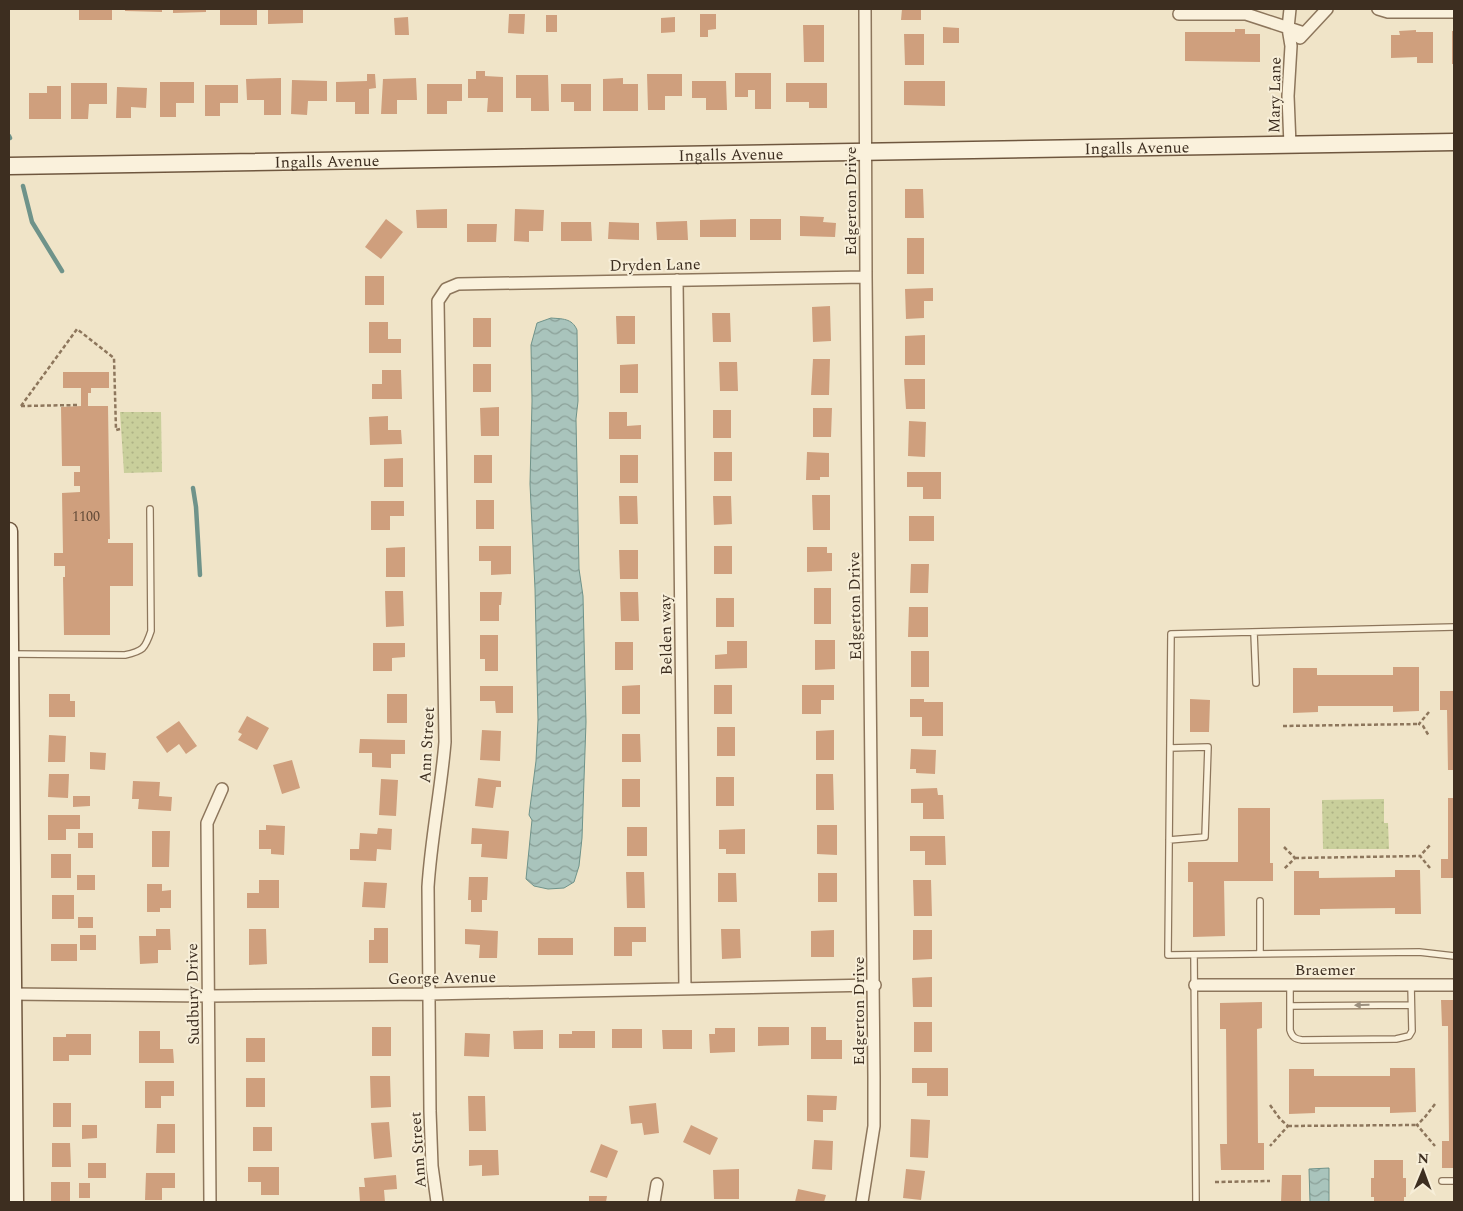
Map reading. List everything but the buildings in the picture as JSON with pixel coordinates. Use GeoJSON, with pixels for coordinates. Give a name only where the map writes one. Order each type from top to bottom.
{"type":"FeatureCollection","features":[{"type":"Feature","properties":{"kind":"street","name":"Edgerton Drive"},"geometry":{"type":"LineString","coordinates":[[862,1202],[874,1126],[875,985],[866,277],[865,9]]}},
{"type":"Feature","properties":{"kind":"street","name":"Mary Lane"},"geometry":{"type":"LineString","coordinates":[[1290,9],[1288,28],[1291,46],[1288,96],[1290,145]]}},
{"type":"Feature","properties":{"kind":"street","name":"Mary Lane"},"geometry":{"type":"LineString","coordinates":[[1291,46],[1327,9]]}},
{"type":"Feature","properties":{"kind":"street"},"geometry":{"type":"LineString","coordinates":[[1378,9],[1388,12],[1448,11]]}},
{"type":"Feature","properties":{"kind":"street"},"geometry":{"type":"LineString","coordinates":[[1179,14],[1246,14],[1304,33]]}},
{"type":"Feature","properties":{"kind":"street","name":"Ingalls Avenue"},"geometry":{"type":"LineString","coordinates":[[9,166],[1454,142]]}},
{"type":"Feature","properties":{"kind":"street","name":"Dryden Lane"},"geometry":{"type":"LineString","coordinates":[[446,289],[458,284],[866,277]]}},
{"type":"Feature","properties":{"kind":"street","name":"Belden way"},"geometry":{"type":"LineString","coordinates":[[677,280],[685,989]]}},
{"type":"Feature","properties":{"kind":"street","name":"Ann Street"},"geometry":{"type":"LineString","coordinates":[[437,1202],[432,1166],[430,1111],[428,887],[446,742],[438,301],[446,289]]}},
{"type":"Feature","properties":{"kind":"street"},"geometry":{"type":"LineString","coordinates":[[9,531],[11,654],[10,994],[15,1202]]}},
{"type":"Feature","properties":{"kind":"street","name":"Sudbury Drive"},"geometry":{"type":"LineString","coordinates":[[210,1202],[207,823],[222,789]]}},
{"type":"Feature","properties":{"kind":"street","name":"George Avenue"},"geometry":{"type":"LineString","coordinates":[[10,994],[208,996],[429,994],[875,985]]}},
{"type":"Feature","properties":{"kind":"street","name":"Braemer"},"geometry":{"type":"LineString","coordinates":[[1195,985],[1454,985]]}},
{"type":"Feature","properties":{"kind":"street"},"geometry":{"type":"LineString","coordinates":[[654,1202],[657,1184]]}},
{"type":"Feature","properties":{"kind":"lane"},"geometry":{"type":"LineString","coordinates":[[11,654],[125,655],[140,651],[146,645],[151,632],[150,509]]}},
{"type":"Feature","properties":{"kind":"lane"},"geometry":{"type":"LineString","coordinates":[[1454,628],[1171,634],[1168,955],[1420,952],[1454,956]]}},
{"type":"Feature","properties":{"kind":"lane"},"geometry":{"type":"LineString","coordinates":[[1254,633],[1256,683]]}},
{"type":"Feature","properties":{"kind":"lane"},"geometry":{"type":"LineString","coordinates":[[1169,840],[1205,837],[1208,747],[1170,748]]}},
{"type":"Feature","properties":{"kind":"lane"},"geometry":{"type":"LineString","coordinates":[[1260,901],[1260,954]]}},
{"type":"Feature","properties":{"kind":"lane"},"geometry":{"type":"LineString","coordinates":[[1194,955],[1196,1202]]}},
{"type":"Feature","properties":{"kind":"lane"},"geometry":{"type":"LineString","coordinates":[[1290,985],[1290,1030],[1296,1039],[1396,1039],[1409,1036],[1412,1031],[1411,985]]}},
{"type":"Feature","properties":{"kind":"lane"},"geometry":{"type":"LineString","coordinates":[[1290,1006],[1411,1005]]}},
{"type":"Feature","properties":{"kind":"lane"},"geometry":{"type":"LineString","coordinates":[[1442,1181],[1454,1181]]}},
{"type":"Feature","properties":{"kind":"path"},"geometry":{"type":"LineString","coordinates":[[79,405],[20,406],[77,328],[114,358],[116,430],[120,429]]}},
{"type":"Feature","properties":{"kind":"path"},"geometry":{"type":"LineString","coordinates":[[1420,724],[1429,712]]}},
{"type":"Feature","properties":{"kind":"path"},"geometry":{"type":"LineString","coordinates":[[1283,726],[1420,724],[1430,736]]}},
{"type":"Feature","properties":{"kind":"path"},"geometry":{"type":"LineString","coordinates":[[1284,869],[1295,858],[1420,856],[1430,845]]}},
{"type":"Feature","properties":{"kind":"path"},"geometry":{"type":"LineString","coordinates":[[1284,847],[1295,858]]}},
{"type":"Feature","properties":{"kind":"path"},"geometry":{"type":"LineString","coordinates":[[1420,856],[1430,868]]}},
{"type":"Feature","properties":{"kind":"path"},"geometry":{"type":"LineString","coordinates":[[1270,1105],[1280,1119],[1288,1126],[1417,1125],[1425,1118],[1435,1104]]}},
{"type":"Feature","properties":{"kind":"path"},"geometry":{"type":"LineString","coordinates":[[1417,1125],[1435,1146]]}},
{"type":"Feature","properties":{"kind":"path"},"geometry":{"type":"LineString","coordinates":[[1270,1146],[1288,1126]]}},
{"type":"Feature","properties":{"kind":"path"},"geometry":{"type":"LineString","coordinates":[[1215,1182],[1270,1181]]}},
{"type":"Feature","properties":{"kind":"green space"},"geometry":{"type":"Polygon","coordinates":[[[120,412],[161,412],[162,472],[124,473],[120,412]]]}},
{"type":"Feature","properties":{"kind":"green space"},"geometry":{"type":"Polygon","coordinates":[[[1384,799],[1384,823],[1388,823],[1389,849],[1323,849],[1322,800],[1384,799]]]}},
{"type":"Feature","properties":{"kind":"water"},"geometry":{"type":"Polygon","coordinates":[[[551,318],[569,321],[577,330],[578,401],[576,419],[579,569],[583,596],[586,722],[582,838],[579,866],[574,882],[564,888],[548,889],[534,886],[526,879],[532,820],[529,815],[536,761],[538,720],[530,484],[531,345],[537,323],[551,318]]]}},
{"type":"Feature","properties":{"kind":"water"},"geometry":{"type":"Polygon","coordinates":[[[1329,1168],[1329,1202],[1310,1202],[1309,1169],[1329,1168]]]}},
{"type":"Feature","properties":{"kind":"waterway"},"geometry":{"type":"LineString","coordinates":[[23,186],[32,222],[62,271]]}},
{"type":"Feature","properties":{"kind":"waterway"},"geometry":{"type":"LineString","coordinates":[[193,488],[200,575]]}}]}
